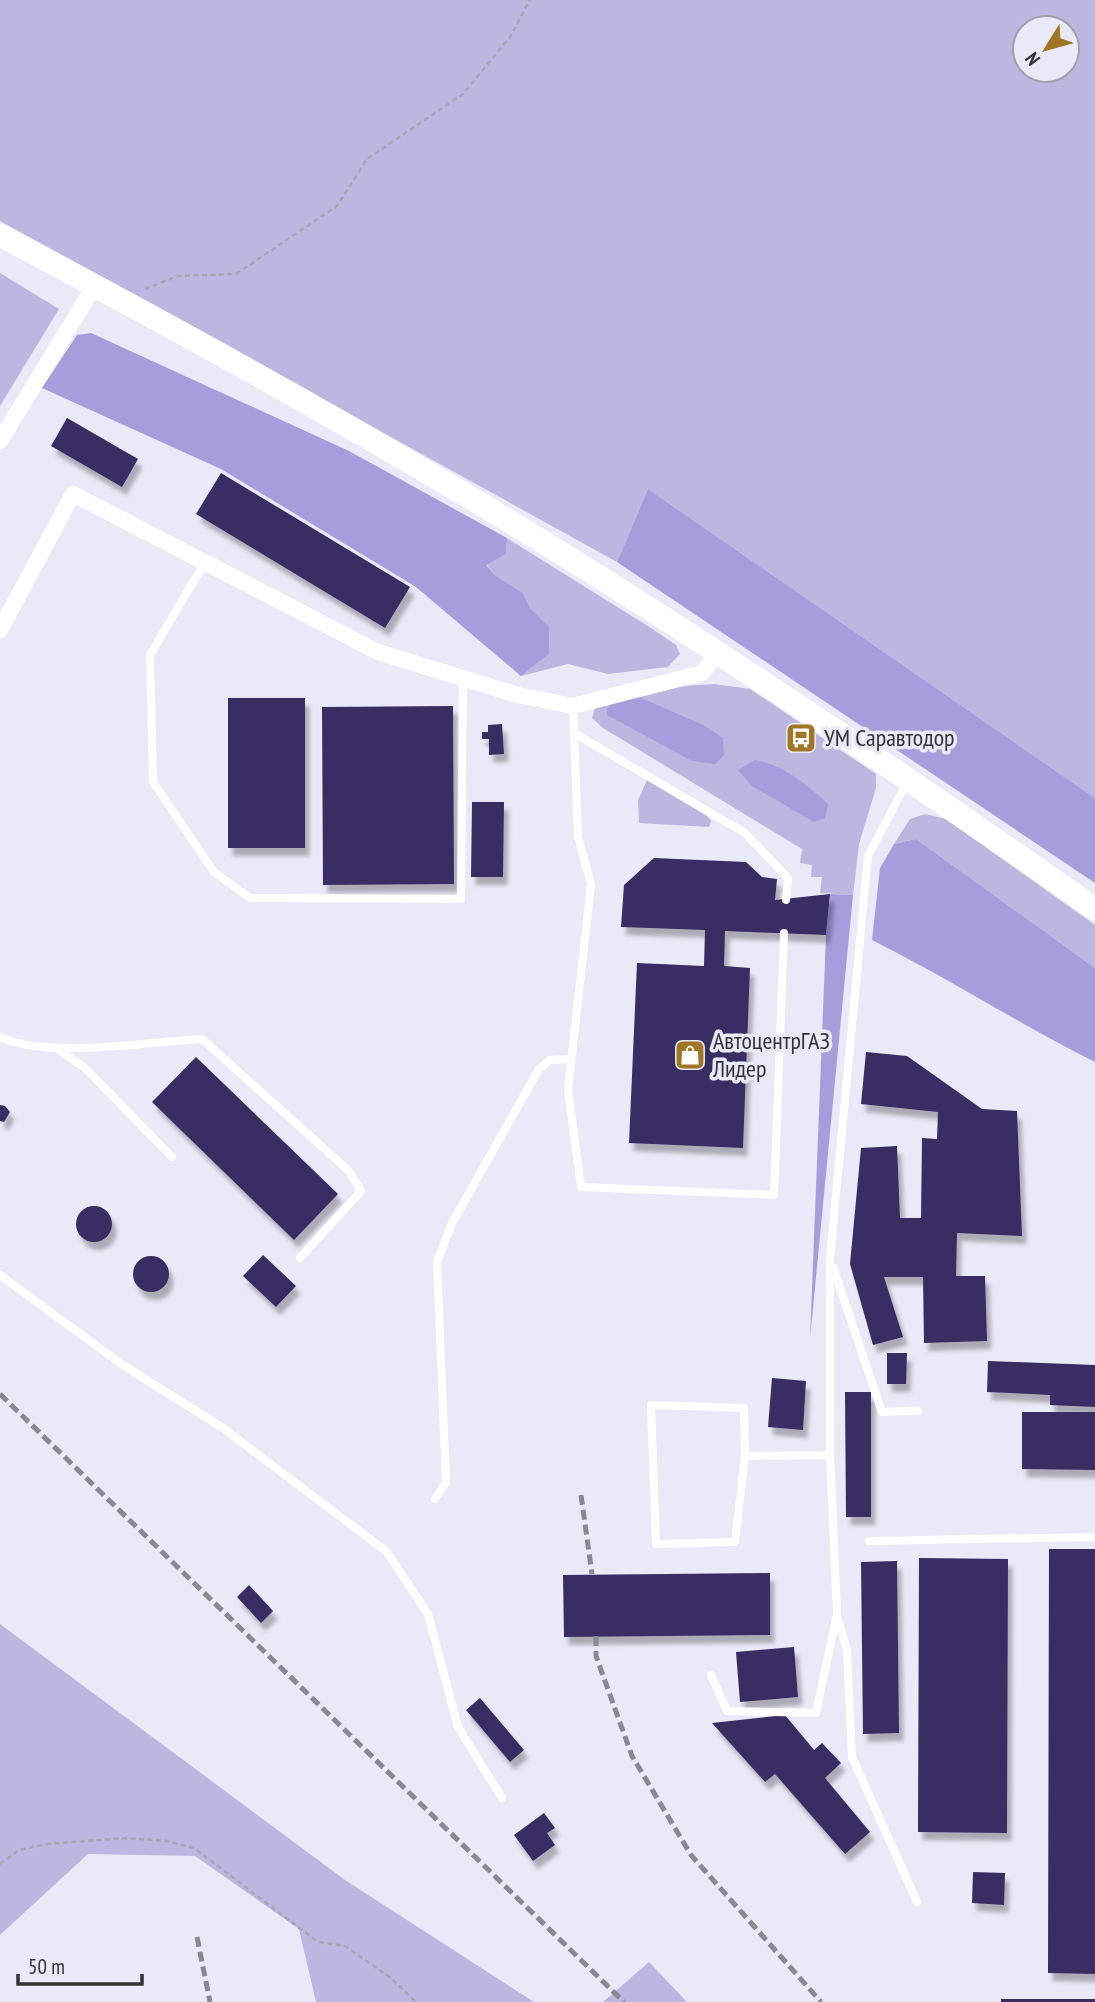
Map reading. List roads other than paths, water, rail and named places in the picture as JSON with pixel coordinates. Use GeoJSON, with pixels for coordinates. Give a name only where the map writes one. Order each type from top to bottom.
{"type":"FeatureCollection","features":[{"type":"Feature","properties":{"kind":"main road"},"geometry":{"type":"LineString","coordinates":[[0,234],[383,447],[718,653],[908,779],[1095,909]]}},
{"type":"Feature","properties":{"kind":"street"},"geometry":{"type":"LineString","coordinates":[[0,441],[95,285]]}},
{"type":"Feature","properties":{"kind":"street"},"geometry":{"type":"LineString","coordinates":[[0,630],[73,494],[378,652],[518,695],[573,706],[702,673],[718,653]]}},
{"type":"Feature","properties":{"kind":"lane"},"geometry":{"type":"LineString","coordinates":[[205,562],[150,655],[153,782],[214,872],[250,898],[461,899],[463,678]]}},
{"type":"Feature","properties":{"kind":"lane"},"geometry":{"type":"LineString","coordinates":[[573,706],[578,837],[591,884],[568,1090],[581,1186],[774,1195],[784,933]]}},
{"type":"Feature","properties":{"kind":"lane"},"geometry":{"type":"LineString","coordinates":[[574,733],[745,833],[788,878],[786,900]]}},
{"type":"Feature","properties":{"kind":"lane"},"geometry":{"type":"LineString","coordinates":[[908,779],[868,856],[830,1258],[830,1455],[837,1614],[847,1650],[852,1757],[916,1902]]}},
{"type":"Feature","properties":{"kind":"lane"},"geometry":{"type":"LineString","coordinates":[[0,1037],[15,1044],[56,1048],[202,1039],[348,1170],[361,1191],[300,1258]]}},
{"type":"Feature","properties":{"kind":"lane"},"geometry":{"type":"LineString","coordinates":[[56,1048],[85,1068],[172,1157]]}},
{"type":"Feature","properties":{"kind":"lane"},"geometry":{"type":"LineString","coordinates":[[435,1499],[446,1482],[437,1262],[453,1223],[540,1069],[550,1060],[571,1059]]}},
{"type":"Feature","properties":{"kind":"lane"},"geometry":{"type":"LineString","coordinates":[[830,1258],[882,1412],[918,1411]]}},
{"type":"Feature","properties":{"kind":"lane"},"geometry":{"type":"LineString","coordinates":[[0,1275],[120,1363],[223,1428],[387,1552],[428,1614],[458,1727],[502,1798]]}},
{"type":"Feature","properties":{"kind":"lane"},"geometry":{"type":"LineString","coordinates":[[651,1405],[744,1408],[745,1456],[735,1542],[656,1544],[651,1405]]}},
{"type":"Feature","properties":{"kind":"lane"},"geometry":{"type":"LineString","coordinates":[[745,1456],[830,1455]]}},
{"type":"Feature","properties":{"kind":"lane"},"geometry":{"type":"LineString","coordinates":[[869,1541],[1095,1537]]}},
{"type":"Feature","properties":{"kind":"lane"},"geometry":{"type":"LineString","coordinates":[[711,1675],[727,1711],[816,1713],[837,1614]]}},
{"type":"Feature","properties":{"kind":"railway"},"geometry":{"type":"LineString","coordinates":[[0,1394],[624,2002]]}},
{"type":"Feature","properties":{"kind":"railway"},"geometry":{"type":"LineString","coordinates":[[581,1495],[592,1574]]}},
{"type":"Feature","properties":{"kind":"railway"},"geometry":{"type":"LineString","coordinates":[[596,1636],[596,1656],[632,1756],[691,1855],[821,2002]]}},
{"type":"Feature","properties":{"kind":"railway"},"geometry":{"type":"LineString","coordinates":[[197,1937],[210,2002]]}},
{"type":"Feature","properties":{"kind":"place","name":"УМ Саравтодор"},"geometry":{"type":"Point","coordinates":[801,738]}},
{"type":"Feature","properties":{"kind":"place","name":"АвтоцентрГАЗ Лидер"},"geometry":{"type":"Point","coordinates":[690,1055]}}]}
